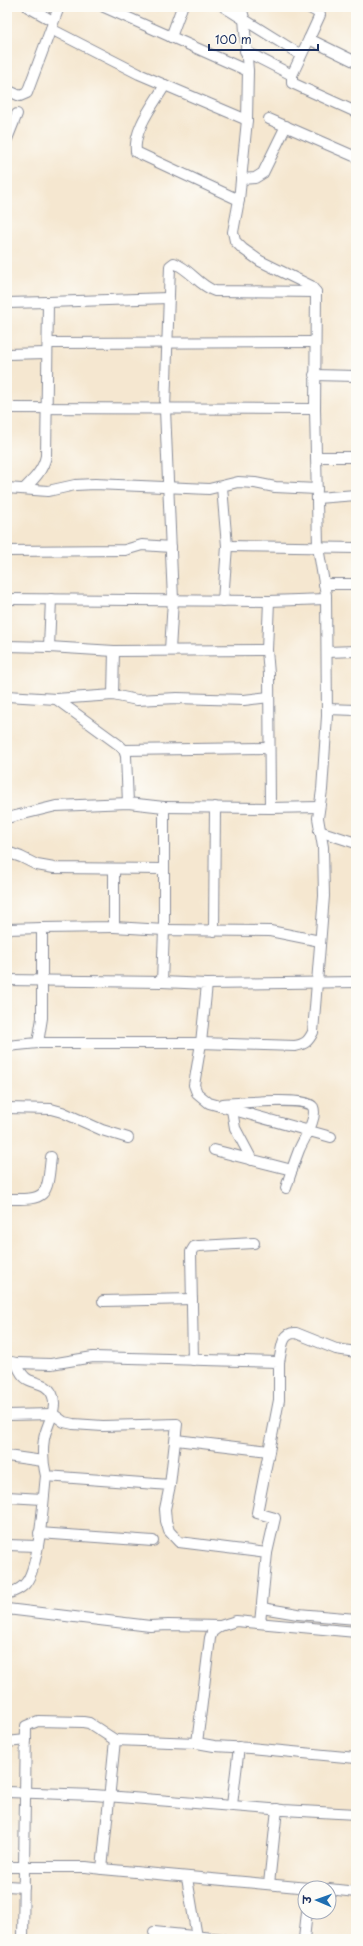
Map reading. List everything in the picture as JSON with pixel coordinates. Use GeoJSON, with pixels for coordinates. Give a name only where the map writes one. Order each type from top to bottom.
{"type":"FeatureCollection","features":[{"type":"Feature","properties":{"kind":"street"},"geometry":{"type":"LineString","coordinates":[[28,7],[52,25],[165,85],[247,120]]}},
{"type":"Feature","properties":{"kind":"street"},"geometry":{"type":"LineString","coordinates":[[7,90],[20,96],[27,93],[59,7]]}},
{"type":"Feature","properties":{"kind":"street"},"geometry":{"type":"LineString","coordinates":[[104,7],[248,71]]}},
{"type":"Feature","properties":{"kind":"street"},"geometry":{"type":"LineString","coordinates":[[171,37],[182,7]]}},
{"type":"Feature","properties":{"kind":"street"},"geometry":{"type":"LineString","coordinates":[[224,7],[302,55]]}},
{"type":"Feature","properties":{"kind":"street"},"geometry":{"type":"LineString","coordinates":[[7,1046],[38,1043],[201,1043],[295,1046],[309,1041],[313,1032],[324,896],[323,848],[319,831],[319,807],[322,790],[327,709],[326,599],[318,548],[314,375],[316,292],[311,286],[260,261],[243,249],[235,241],[233,232],[239,200],[247,120],[248,71],[245,51],[244,18],[241,7]]}},
{"type":"Feature","properties":{"kind":"street"},"geometry":{"type":"LineString","coordinates":[[308,7],[320,15],[291,79],[295,85],[356,112]]}},
{"type":"Feature","properties":{"kind":"street"},"geometry":{"type":"LineString","coordinates":[[309,39],[356,62]]}},
{"type":"Feature","properties":{"kind":"street"},"geometry":{"type":"LineString","coordinates":[[245,51],[292,75]]}},
{"type":"Feature","properties":{"kind":"street"},"geometry":{"type":"LineString","coordinates":[[165,85],[138,134],[135,143],[136,152],[239,200]]}},
{"type":"Feature","properties":{"kind":"street"},"geometry":{"type":"LineString","coordinates":[[7,139],[17,114]]}},
{"type":"Feature","properties":{"kind":"street"},"geometry":{"type":"LineString","coordinates":[[269,119],[356,157]]}},
{"type":"Feature","properties":{"kind":"street"},"geometry":{"type":"LineString","coordinates":[[241,179],[255,178],[263,173],[286,126]]}},
{"type":"Feature","properties":{"kind":"street"},"geometry":{"type":"LineString","coordinates":[[170,650],[173,600],[165,409],[166,343],[170,266],[174,263],[181,266],[209,289],[215,291],[316,292]]}},
{"type":"Feature","properties":{"kind":"street"},"geometry":{"type":"LineString","coordinates":[[7,303],[168,298]]}},
{"type":"Feature","properties":{"kind":"street"},"geometry":{"type":"LineString","coordinates":[[25,488],[39,474],[44,466],[46,456],[48,302]]}},
{"type":"Feature","properties":{"kind":"street"},"geometry":{"type":"LineString","coordinates":[[7,354],[48,348],[166,343],[315,342]]}},
{"type":"Feature","properties":{"kind":"street"},"geometry":{"type":"LineString","coordinates":[[314,375],[356,376]]}},
{"type":"Feature","properties":{"kind":"street"},"geometry":{"type":"LineString","coordinates":[[7,408],[315,409]]}},
{"type":"Feature","properties":{"kind":"street"},"geometry":{"type":"LineString","coordinates":[[316,457],[356,457]]}},
{"type":"Feature","properties":{"kind":"street"},"geometry":{"type":"LineString","coordinates":[[7,488],[48,490],[75,485],[95,484],[209,489],[238,482],[255,483],[317,493],[356,495]]}},
{"type":"Feature","properties":{"kind":"street"},"geometry":{"type":"LineString","coordinates":[[222,487],[227,546],[223,601]]}},
{"type":"Feature","properties":{"kind":"street"},"geometry":{"type":"LineString","coordinates":[[7,551],[125,550],[142,545],[171,547]]}},
{"type":"Feature","properties":{"kind":"street"},"geometry":{"type":"LineString","coordinates":[[227,546],[356,548]]}},
{"type":"Feature","properties":{"kind":"street"},"geometry":{"type":"LineString","coordinates":[[324,584],[356,584]]}},
{"type":"Feature","properties":{"kind":"street"},"geometry":{"type":"LineString","coordinates":[[7,599],[269,601],[326,599]]}},
{"type":"Feature","properties":{"kind":"street"},"geometry":{"type":"LineString","coordinates":[[49,647],[50,599]]}},
{"type":"Feature","properties":{"kind":"street"},"geometry":{"type":"LineString","coordinates":[[269,601],[267,650],[270,808]]}},
{"type":"Feature","properties":{"kind":"street"},"geometry":{"type":"LineString","coordinates":[[7,646],[114,651],[267,650]]}},
{"type":"Feature","properties":{"kind":"street"},"geometry":{"type":"LineString","coordinates":[[113,696],[114,651]]}},
{"type":"Feature","properties":{"kind":"street"},"geometry":{"type":"LineString","coordinates":[[327,652],[356,651]]}},
{"type":"Feature","properties":{"kind":"street"},"geometry":{"type":"LineString","coordinates":[[7,696],[56,699],[113,696],[143,700],[177,698],[244,700],[269,697]]}},
{"type":"Feature","properties":{"kind":"street"},"geometry":{"type":"LineString","coordinates":[[56,699],[124,750],[126,756],[128,803]]}},
{"type":"Feature","properties":{"kind":"street"},"geometry":{"type":"LineString","coordinates":[[327,709],[356,710]]}},
{"type":"Feature","properties":{"kind":"street"},"geometry":{"type":"LineString","coordinates":[[124,750],[269,748]]}},
{"type":"Feature","properties":{"kind":"street"},"geometry":{"type":"LineString","coordinates":[[7,818],[56,806],[128,803],[164,807],[319,807]]}},
{"type":"Feature","properties":{"kind":"street"},"geometry":{"type":"LineString","coordinates":[[162,982],[164,930],[164,807]]}},
{"type":"Feature","properties":{"kind":"street"},"geometry":{"type":"LineString","coordinates":[[214,931],[215,807]]}},
{"type":"Feature","properties":{"kind":"street"},"geometry":{"type":"LineString","coordinates":[[319,831],[356,843]]}},
{"type":"Feature","properties":{"kind":"street"},"geometry":{"type":"LineString","coordinates":[[7,852],[37,865],[54,868],[164,869]]}},
{"type":"Feature","properties":{"kind":"street"},"geometry":{"type":"LineString","coordinates":[[114,869],[114,928]]}},
{"type":"Feature","properties":{"kind":"street"},"geometry":{"type":"LineString","coordinates":[[38,1043],[42,1018],[42,928]]}},
{"type":"Feature","properties":{"kind":"street"},"geometry":{"type":"LineString","coordinates":[[7,929],[114,928],[270,931],[320,941]]}},
{"type":"Feature","properties":{"kind":"street"},"geometry":{"type":"LineString","coordinates":[[7,980],[206,984],[316,981],[356,982]]}},
{"type":"Feature","properties":{"kind":"street"},"geometry":{"type":"LineString","coordinates":[[206,984],[201,1043],[194,1085],[197,1093],[202,1099],[232,1110],[331,1137]]}},
{"type":"Feature","properties":{"kind":"street"},"geometry":{"type":"LineString","coordinates":[[214,1104],[295,1101],[305,1102],[314,1109],[309,1131],[299,1148],[286,1188]]}},
{"type":"Feature","properties":{"kind":"street"},"geometry":{"type":"LineString","coordinates":[[7,1108],[51,1109],[62,1112],[102,1130],[128,1138]]}},
{"type":"Feature","properties":{"kind":"street"},"geometry":{"type":"LineString","coordinates":[[232,1110],[235,1128],[252,1160]]}},
{"type":"Feature","properties":{"kind":"street"},"geometry":{"type":"LineString","coordinates":[[214,1150],[292,1170]]}},
{"type":"Feature","properties":{"kind":"street"},"geometry":{"type":"LineString","coordinates":[[7,1199],[32,1200],[40,1196],[46,1190],[49,1182],[51,1157]]}},
{"type":"Feature","properties":{"kind":"street"},"geometry":{"type":"LineString","coordinates":[[193,1360],[190,1258],[194,1247],[254,1243]]}},
{"type":"Feature","properties":{"kind":"street"},"geometry":{"type":"LineString","coordinates":[[103,1301],[192,1299]]}},
{"type":"Feature","properties":{"kind":"street"},"geometry":{"type":"LineString","coordinates":[[260,1623],[267,1553],[275,1518],[257,1513],[279,1400],[280,1362],[284,1340],[287,1334],[296,1333],[336,1349],[356,1352]]}},
{"type":"Feature","properties":{"kind":"street"},"geometry":{"type":"LineString","coordinates":[[12,1362],[51,1364],[93,1357],[280,1362]]}},
{"type":"Feature","properties":{"kind":"street"},"geometry":{"type":"LineString","coordinates":[[7,1594],[24,1585],[31,1574],[39,1533],[46,1476],[42,1453],[47,1425],[53,1414],[52,1395],[46,1386],[28,1380],[12,1362]]}},
{"type":"Feature","properties":{"kind":"street"},"geometry":{"type":"LineString","coordinates":[[7,1415],[53,1414],[64,1422],[103,1426],[177,1424],[170,1485],[165,1509],[169,1531],[179,1542],[267,1553]]}},
{"type":"Feature","properties":{"kind":"street"},"geometry":{"type":"LineString","coordinates":[[176,1440],[269,1451]]}},
{"type":"Feature","properties":{"kind":"street"},"geometry":{"type":"LineString","coordinates":[[7,1456],[43,1461]]}},
{"type":"Feature","properties":{"kind":"street"},"geometry":{"type":"LineString","coordinates":[[46,1476],[170,1485]]}},
{"type":"Feature","properties":{"kind":"street"},"geometry":{"type":"LineString","coordinates":[[7,1497],[43,1498]]}},
{"type":"Feature","properties":{"kind":"street"},"geometry":{"type":"LineString","coordinates":[[39,1533],[153,1541]]}},
{"type":"Feature","properties":{"kind":"street"},"geometry":{"type":"LineString","coordinates":[[7,1545],[37,1546]]}},
{"type":"Feature","properties":{"kind":"street"},"geometry":{"type":"LineString","coordinates":[[262,1608],[298,1614],[356,1619]]}},
{"type":"Feature","properties":{"kind":"street"},"geometry":{"type":"LineString","coordinates":[[7,1609],[150,1626],[220,1626],[236,1622],[356,1632]]}},
{"type":"Feature","properties":{"kind":"street"},"geometry":{"type":"LineString","coordinates":[[197,1743],[206,1652],[212,1632],[220,1626]]}},
{"type":"Feature","properties":{"kind":"street"},"geometry":{"type":"LineString","coordinates":[[24,1939],[26,1726],[38,1721],[89,1723],[115,1740],[197,1743],[214,1746],[356,1758]]}},
{"type":"Feature","properties":{"kind":"street"},"geometry":{"type":"LineString","coordinates":[[7,1742],[26,1740]]}},
{"type":"Feature","properties":{"kind":"street"},"geometry":{"type":"LineString","coordinates":[[102,1869],[115,1740]]}},
{"type":"Feature","properties":{"kind":"street"},"geometry":{"type":"LineString","coordinates":[[232,1805],[239,1747]]}},
{"type":"Feature","properties":{"kind":"street"},"geometry":{"type":"LineString","coordinates":[[7,1792],[26,1794],[110,1796],[356,1814]]}},
{"type":"Feature","properties":{"kind":"street"},"geometry":{"type":"LineString","coordinates":[[269,1884],[277,1809]]}},
{"type":"Feature","properties":{"kind":"street"},"geometry":{"type":"LineString","coordinates":[[7,1867],[86,1867],[187,1878],[297,1887]]}},
{"type":"Feature","properties":{"kind":"street"},"geometry":{"type":"LineString","coordinates":[[187,1878],[197,1937]]}},
{"type":"Feature","properties":{"kind":"street"},"geometry":{"type":"LineString","coordinates":[[7,1886],[24,1887]]}},
{"type":"Feature","properties":{"kind":"street"},"geometry":{"type":"LineString","coordinates":[[337,1891],[356,1892]]}},
{"type":"Feature","properties":{"kind":"street"},"geometry":{"type":"LineString","coordinates":[[304,1939],[307,1920]]}},
{"type":"Feature","properties":{"kind":"street"},"geometry":{"type":"LineString","coordinates":[[154,1932],[222,1939]]}}]}
